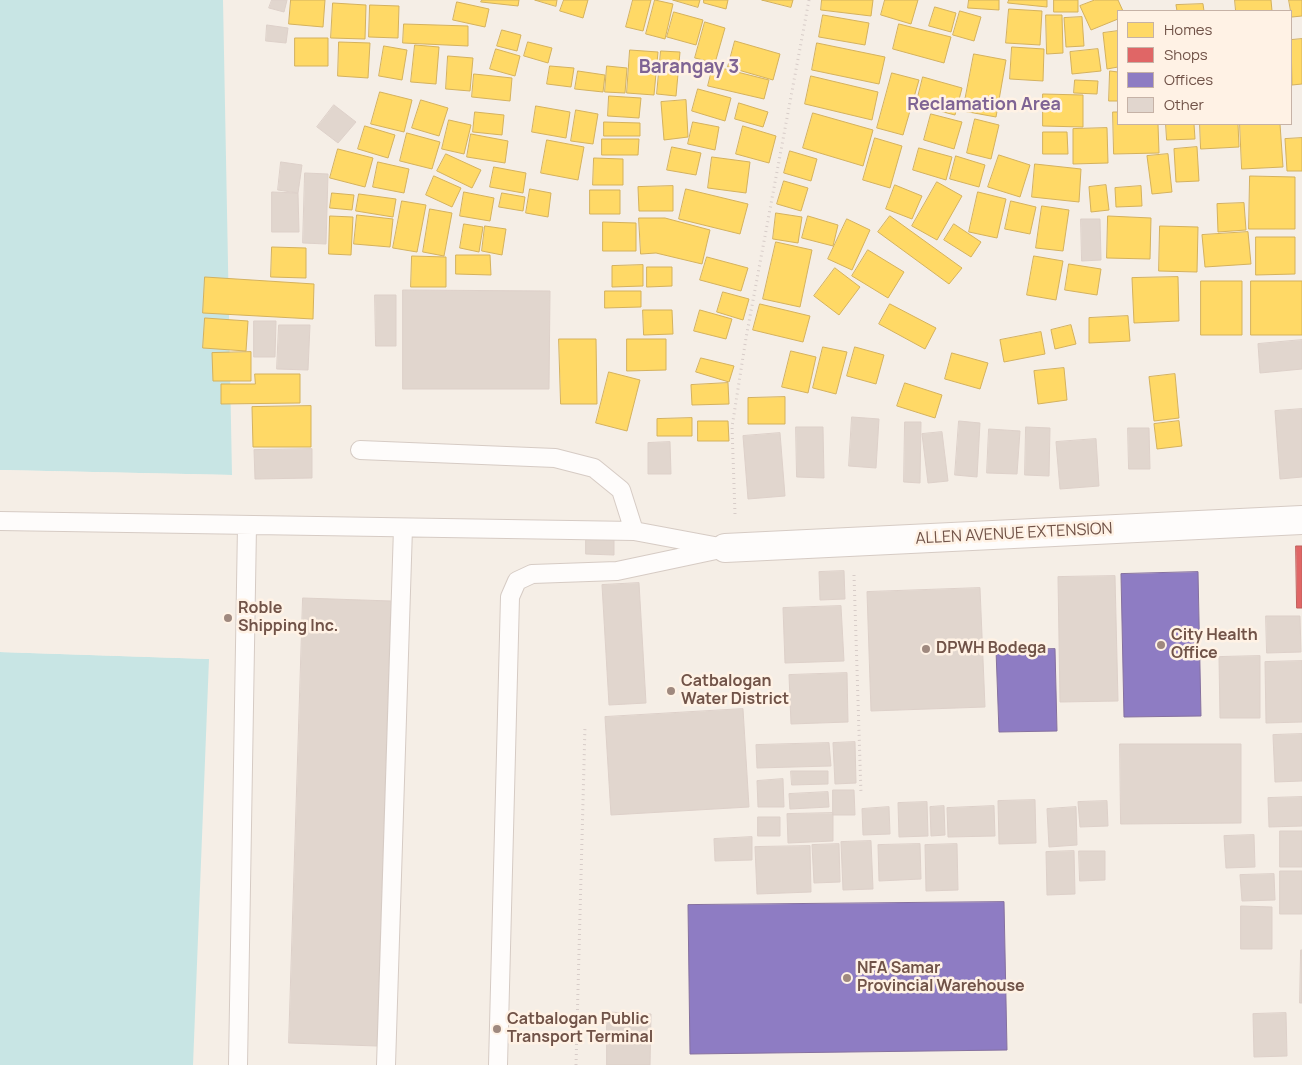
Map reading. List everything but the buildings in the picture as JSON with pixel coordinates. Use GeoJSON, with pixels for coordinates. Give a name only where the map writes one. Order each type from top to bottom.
{"type":"FeatureCollection","features":[{"type":"Feature","properties":{"kind":"street","name":"ALLEN AVENUE EXTENSION"},"geometry":{"type":"LineString","coordinates":[[730,548],[1302,520]]}},
{"type":"Feature","properties":{"kind":"lane"},"geometry":{"type":"LineString","coordinates":[[360,450],[555,458],[594,468],[621,490],[634,531]]}},
{"type":"Feature","properties":{"kind":"lane"},"geometry":{"type":"LineString","coordinates":[[0,521],[634,531],[730,548]]}},
{"type":"Feature","properties":{"kind":"lane"},"geometry":{"type":"LineString","coordinates":[[238,1065],[247,526]]}},
{"type":"Feature","properties":{"kind":"lane"},"geometry":{"type":"LineString","coordinates":[[386,1065],[403,528]]}},
{"type":"Feature","properties":{"kind":"lane"},"geometry":{"type":"LineString","coordinates":[[498,1065],[510,597],[516,581],[532,574],[617,571],[730,548]]}},
{"type":"Feature","properties":{"kind":"path"},"geometry":{"type":"LineString","coordinates":[[730,548],[732,427],[746,338],[810,0]]}},
{"type":"Feature","properties":{"kind":"path"},"geometry":{"type":"LineString","coordinates":[[853,542],[861,794]]}},
{"type":"Feature","properties":{"kind":"path"},"geometry":{"type":"LineString","coordinates":[[576,1065],[585,726]]}},
{"type":"Feature","properties":{"kind":"water"},"geometry":{"type":"Polygon","coordinates":[[[0,0],[223,0],[232,475],[0,470],[0,0]]]}},
{"type":"Feature","properties":{"kind":"water"},"geometry":{"type":"Polygon","coordinates":[[[0,652],[209,659],[193,1065],[0,1065],[0,652]]]}},
{"type":"Feature","properties":{"kind":"pier"},"geometry":{"type":"Polygon","coordinates":[[[0,470],[232,475],[232,477],[0,472],[0,470]]]}},
{"type":"Feature","properties":{"kind":"pier"},"geometry":{"type":"Polygon","coordinates":[[[0,650],[210,657],[209,659],[0,652],[0,650]]]}},
{"type":"Feature","properties":{"kind":"place","name":"Roble Shipping Inc."},"geometry":{"type":"Point","coordinates":[228,618]}},
{"type":"Feature","properties":{"kind":"place","name":"City Health Office"},"geometry":{"type":"Point","coordinates":[1161,645]}},
{"type":"Feature","properties":{"kind":"place","name":"DPWH Bodega"},"geometry":{"type":"Point","coordinates":[926,649]}},
{"type":"Feature","properties":{"kind":"place","name":"Catbalogan Water District"},"geometry":{"type":"Point","coordinates":[671,691]}},
{"type":"Feature","properties":{"kind":"place","name":"NFA Samar Provincial Warehouse"},"geometry":{"type":"Point","coordinates":[847,978]}},
{"type":"Feature","properties":{"kind":"place","name":"Catbalogan Public Transport Terminal"},"geometry":{"type":"Point","coordinates":[497,1029]}},
{"type":"Feature","properties":{"kind":"district","name":"Barangay 3"},"geometry":{"type":"Point","coordinates":[689,68]}},
{"type":"Feature","properties":{"kind":"district","name":"Reclamation Area"},"geometry":{"type":"Point","coordinates":[984,105]}}]}
